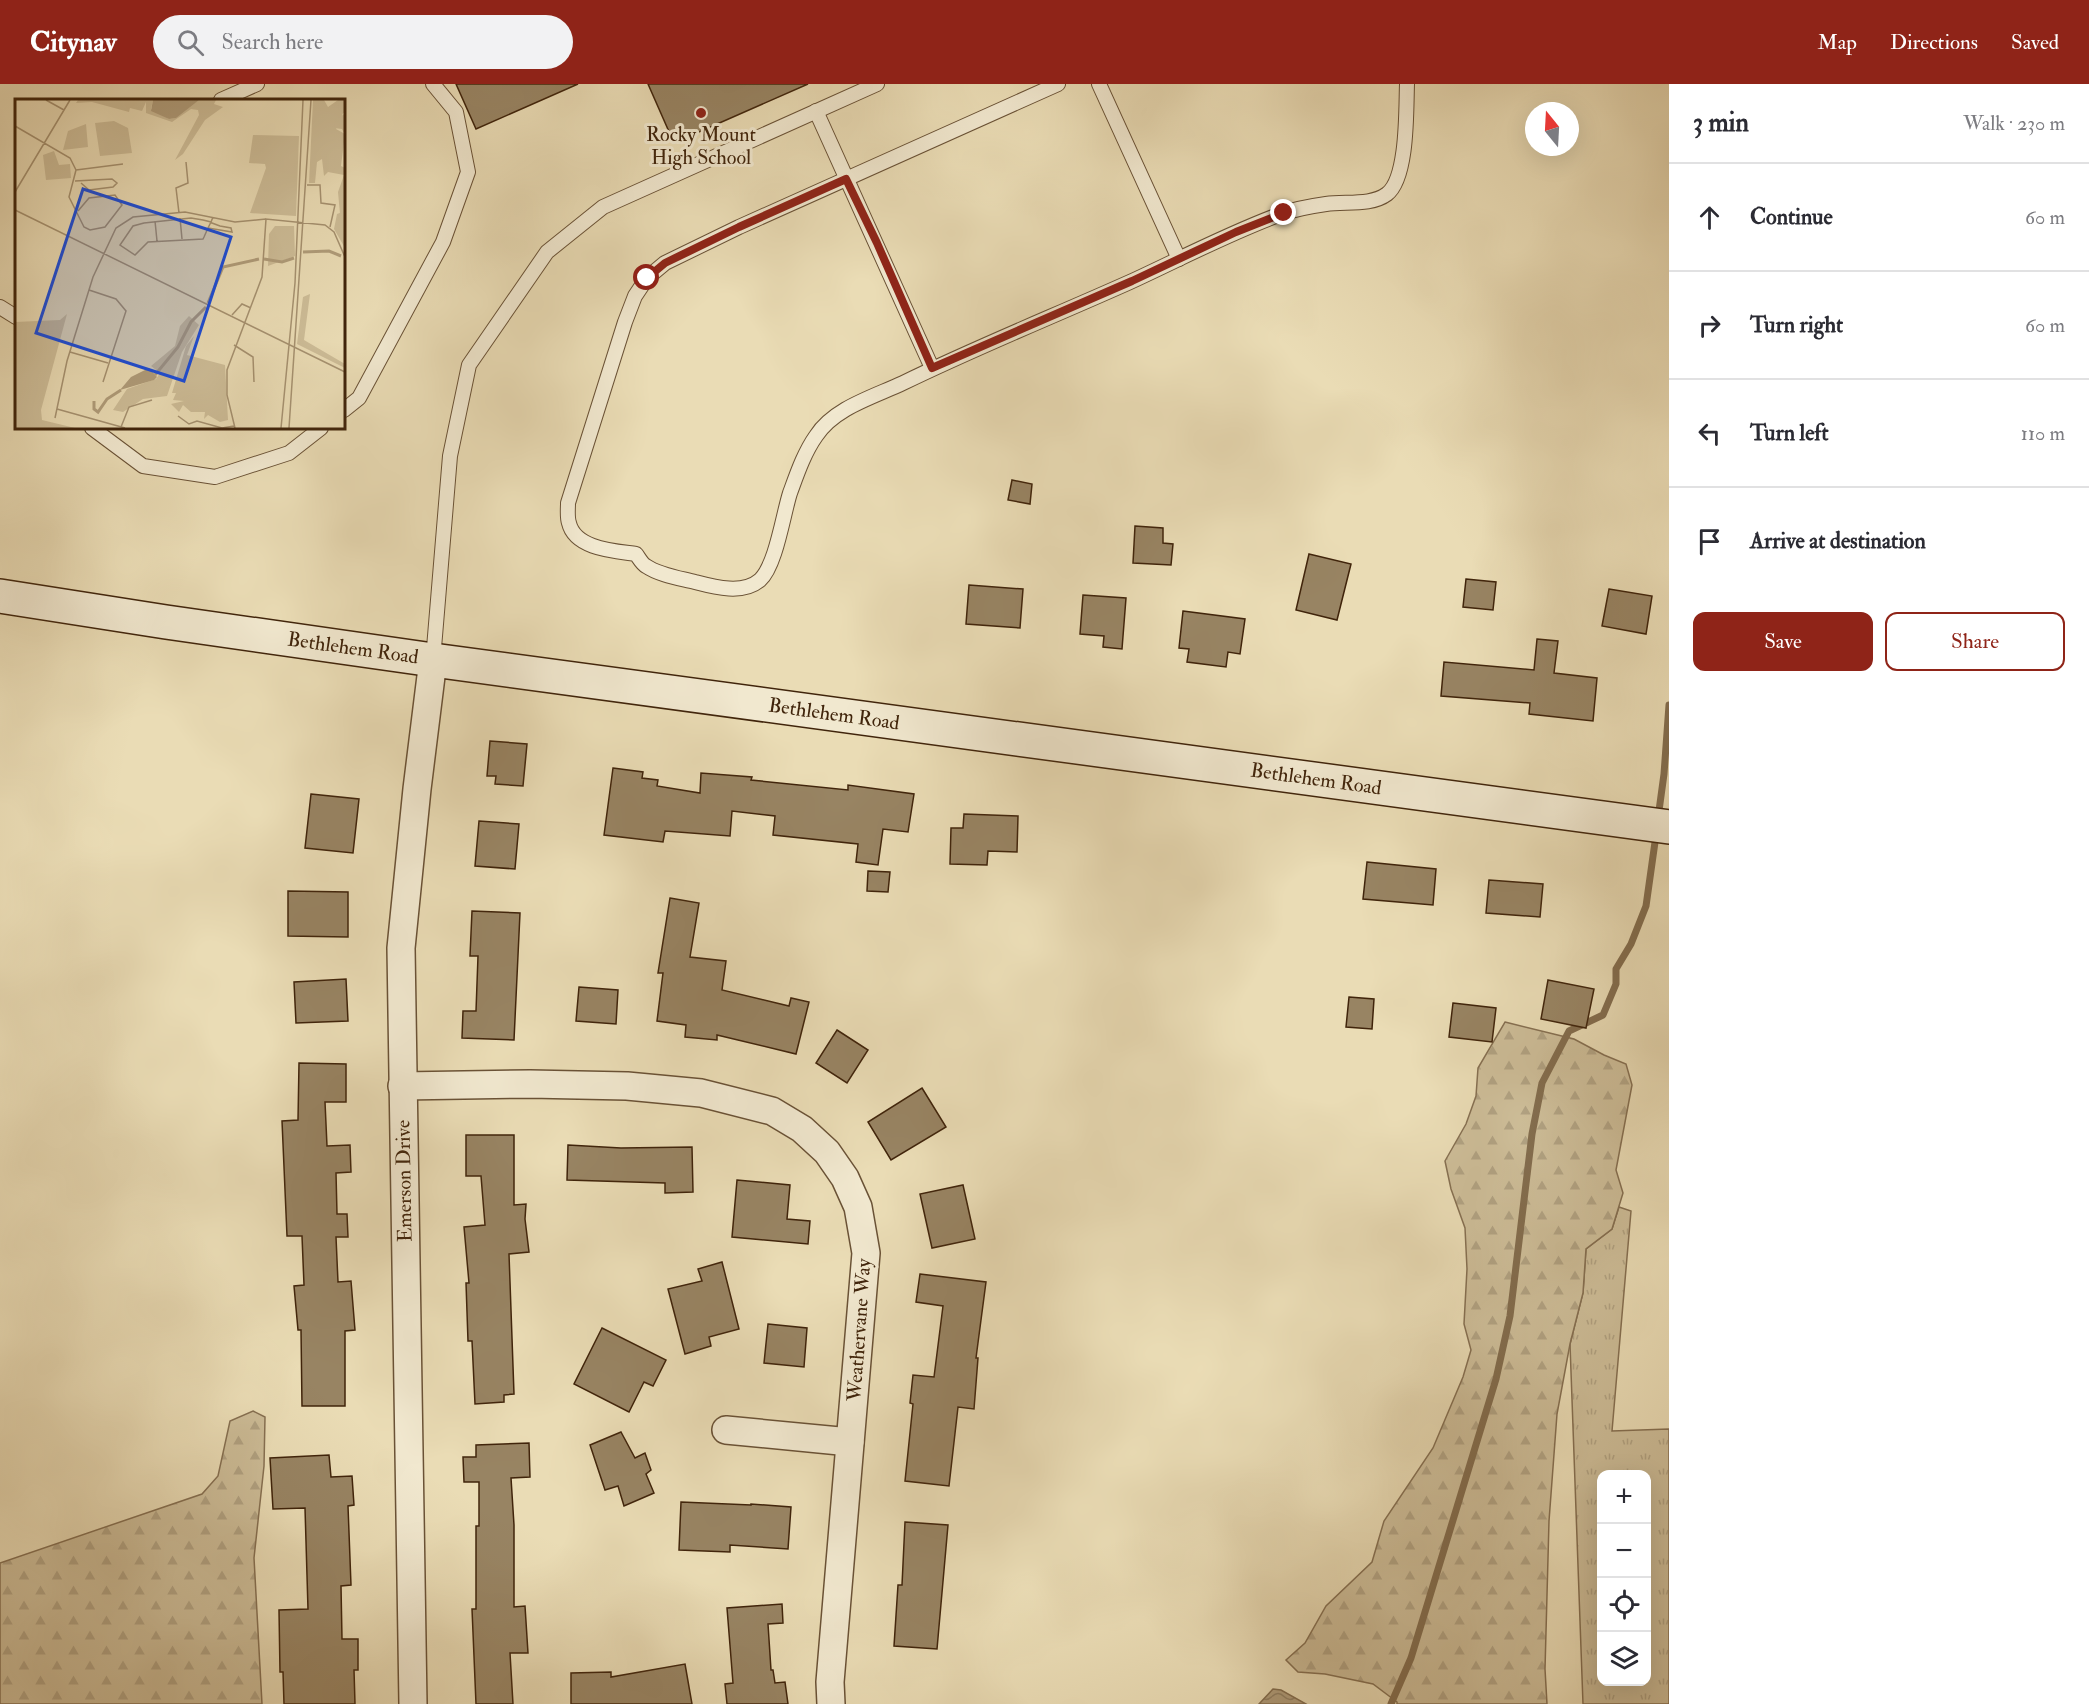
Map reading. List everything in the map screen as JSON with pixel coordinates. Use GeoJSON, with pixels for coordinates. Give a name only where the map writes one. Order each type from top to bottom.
{"type":"FeatureCollection","features":[{"type":"Feature","properties":{"kind":"main road","name":"Bethlehem Road"},"geometry":{"type":"LineString","coordinates":[[0,596],[434,660],[1669,826]]}},
{"type":"Feature","properties":{"kind":"street","name":"Emerson Drive"},"geometry":{"type":"LineString","coordinates":[[412,1704],[401,948],[417,789],[434,660]]}},
{"type":"Feature","properties":{"kind":"street","name":"Weathervane Way"},"geometry":{"type":"LineString","coordinates":[[402,1086],[530,1084],[616,1086],[701,1093],[772,1112],[802,1129],[827,1152],[845,1178],[858,1207],[866,1253],[830,1682],[831,1704]]}},
{"type":"Feature","properties":{"kind":"street"},"geometry":{"type":"LineString","coordinates":[[726,1430],[850,1442]]}},
{"type":"Feature","properties":{"kind":"lane"},"geometry":{"type":"LineString","coordinates":[[223,99],[257,84]]}},
{"type":"Feature","properties":{"kind":"lane"},"geometry":{"type":"LineString","coordinates":[[345,409],[359,398],[443,242],[468,172],[456,112],[433,84]]}},
{"type":"Feature","properties":{"kind":"lane"},"geometry":{"type":"LineString","coordinates":[[434,660],[450,456],[469,365],[547,252],[603,207],[877,84]]}},
{"type":"Feature","properties":{"kind":"lane"},"geometry":{"type":"LineString","coordinates":[[1058,84],[739,227],[665,263],[647,278],[635,296],[568,503],[569,524],[578,538],[592,545],[636,554],[644,566],[667,574],[710,586],[730,589],[749,587],[761,579],[771,562],[790,494],[816,435],[848,408],[1236,232],[1284,213],[1326,204],[1376,199],[1388,194],[1400,170],[1407,84]]}},
{"type":"Feature","properties":{"kind":"lane"},"geometry":{"type":"LineString","coordinates":[[1100,84],[1179,259]]}},
{"type":"Feature","properties":{"kind":"lane"},"geometry":{"type":"LineString","coordinates":[[816,111],[932,368]]}},
{"type":"Feature","properties":{"kind":"lane"},"geometry":{"type":"LineString","coordinates":[[0,307],[15,316]]}},
{"type":"Feature","properties":{"kind":"lane"},"geometry":{"type":"LineString","coordinates":[[93,429],[142,466],[215,477],[290,453],[320,429]]}},
{"type":"Feature","properties":{"kind":"green space"},"geometry":{"type":"Polygon","coordinates":[[[1505,1022],[1574,1039],[1626,1064],[1632,1085],[1616,1170],[1623,1193],[1612,1229],[1586,1249],[1583,1293],[1570,1344],[1557,1414],[1549,1521],[1545,1669],[1547,1704],[1397,1704],[1373,1684],[1325,1674],[1298,1672],[1286,1660],[1305,1643],[1326,1606],[1372,1562],[1384,1521],[1433,1448],[1463,1377],[1471,1350],[1464,1324],[1467,1269],[1465,1228],[1451,1189],[1445,1161],[1466,1124],[1476,1096],[1478,1068],[1505,1022]]]}},
{"type":"Feature","properties":{"kind":"green space"},"geometry":{"type":"Polygon","coordinates":[[[1619,1207],[1631,1211],[1612,1431],[1669,1429],[1669,1704],[1583,1704],[1570,1344],[1583,1293],[1586,1249],[1612,1229],[1619,1207]]]}},
{"type":"Feature","properties":{"kind":"green space"},"geometry":{"type":"Polygon","coordinates":[[[253,1411],[265,1417],[264,1466],[254,1558],[262,1704],[0,1704],[0,1563],[202,1494],[218,1476],[230,1421],[253,1411]]]}},
{"type":"Feature","properties":{"kind":"water"},"geometry":{"type":"Polygon","coordinates":[[[1273,1689],[1281,1690],[1306,1704],[1259,1704],[1273,1689]]]}},
{"type":"Feature","properties":{"kind":"building"},"geometry":{"type":"Polygon","coordinates":[[[456,84],[578,84],[476,129],[456,84]]]}},
{"type":"Feature","properties":{"kind":"building","name":"Rocky Mount High School"},"geometry":{"type":"Polygon","coordinates":[[[648,84],[808,84],[674,143],[648,84]]]}},
{"type":"Feature","properties":{"kind":"building"},"geometry":{"type":"Polygon","coordinates":[[[1012,480],[1032,484],[1030,504],[1008,500],[1012,480]]]}},
{"type":"Feature","properties":{"kind":"building"},"geometry":{"type":"Polygon","coordinates":[[[1135,526],[1163,528],[1163,543],[1173,544],[1171,565],[1133,563],[1135,526]]]}},
{"type":"Feature","properties":{"kind":"building"},"geometry":{"type":"Polygon","coordinates":[[[1309,554],[1351,564],[1337,620],[1296,610],[1309,554]]]}},
{"type":"Feature","properties":{"kind":"building"},"geometry":{"type":"Polygon","coordinates":[[[1466,579],[1496,582],[1493,610],[1463,607],[1466,579]]]}},
{"type":"Feature","properties":{"kind":"building"},"geometry":{"type":"Polygon","coordinates":[[[969,585],[1023,589],[1020,628],[966,624],[969,585]]]}},
{"type":"Feature","properties":{"kind":"building"},"geometry":{"type":"Polygon","coordinates":[[[1609,589],[1652,596],[1646,634],[1602,626],[1609,589]]]}},
{"type":"Feature","properties":{"kind":"building"},"geometry":{"type":"Polygon","coordinates":[[[1083,595],[1126,598],[1122,649],[1103,647],[1104,636],[1080,634],[1083,595]]]}},
{"type":"Feature","properties":{"kind":"building"},"geometry":{"type":"Polygon","coordinates":[[[1183,611],[1245,619],[1240,654],[1228,652],[1226,667],[1187,662],[1189,649],[1179,648],[1183,611]]]}},
{"type":"Feature","properties":{"kind":"building"},"geometry":{"type":"Polygon","coordinates":[[[1537,639],[1558,641],[1554,673],[1597,678],[1593,721],[1529,714],[1530,703],[1441,696],[1444,662],[1534,670],[1537,639]]]}},
{"type":"Feature","properties":{"kind":"building"},"geometry":{"type":"Polygon","coordinates":[[[490,741],[527,744],[523,786],[495,784],[496,776],[487,776],[490,741]]]}},
{"type":"Feature","properties":{"kind":"building"},"geometry":{"type":"Polygon","coordinates":[[[613,768],[643,772],[642,778],[658,780],[657,786],[700,793],[701,773],[752,777],[751,780],[848,790],[848,785],[914,794],[908,832],[883,829],[878,865],[856,862],[858,844],[773,835],[775,816],[732,811],[730,836],[665,831],[663,842],[604,835],[613,768]]]}},
{"type":"Feature","properties":{"kind":"building"},"geometry":{"type":"Polygon","coordinates":[[[311,794],[359,799],[353,853],[305,848],[311,794]]]}},
{"type":"Feature","properties":{"kind":"building"},"geometry":{"type":"Polygon","coordinates":[[[964,814],[1018,816],[1017,852],[988,851],[987,865],[950,864],[951,828],[963,828],[964,814]]]}},
{"type":"Feature","properties":{"kind":"building"},"geometry":{"type":"Polygon","coordinates":[[[479,821],[519,824],[515,869],[475,866],[479,821]]]}},
{"type":"Feature","properties":{"kind":"building"},"geometry":{"type":"Polygon","coordinates":[[[1367,862],[1436,869],[1433,905],[1363,899],[1367,862]]]}},
{"type":"Feature","properties":{"kind":"building"},"geometry":{"type":"Polygon","coordinates":[[[868,871],[890,872],[888,892],[867,891],[868,871]]]}},
{"type":"Feature","properties":{"kind":"building"},"geometry":{"type":"Polygon","coordinates":[[[1489,880],[1543,884],[1540,917],[1486,913],[1489,880]]]}},
{"type":"Feature","properties":{"kind":"building"},"geometry":{"type":"Polygon","coordinates":[[[288,891],[348,892],[348,937],[288,936],[288,891]]]}},
{"type":"Feature","properties":{"kind":"building"},"geometry":{"type":"Polygon","coordinates":[[[670,898],[699,903],[690,957],[726,961],[722,990],[789,1006],[791,998],[809,1002],[796,1054],[717,1035],[717,1040],[685,1037],[686,1025],[657,1021],[663,973],[658,973],[670,898]]]}},
{"type":"Feature","properties":{"kind":"building"},"geometry":{"type":"Polygon","coordinates":[[[472,911],[520,913],[514,1040],[462,1038],[463,1011],[476,1011],[478,956],[470,956],[472,911]]]}},
{"type":"Feature","properties":{"kind":"building"},"geometry":{"type":"Polygon","coordinates":[[[346,979],[348,1021],[296,1023],[294,982],[346,979]]]}},
{"type":"Feature","properties":{"kind":"building"},"geometry":{"type":"Polygon","coordinates":[[[1548,980],[1594,989],[1586,1028],[1541,1019],[1548,980]]]}},
{"type":"Feature","properties":{"kind":"building"},"geometry":{"type":"Polygon","coordinates":[[[579,987],[618,990],[616,1024],[576,1021],[579,987]]]}},
{"type":"Feature","properties":{"kind":"building"},"geometry":{"type":"Polygon","coordinates":[[[1349,997],[1374,999],[1372,1029],[1346,1027],[1349,997]]]}},
{"type":"Feature","properties":{"kind":"building"},"geometry":{"type":"Polygon","coordinates":[[[1453,1003],[1496,1008],[1492,1042],[1449,1037],[1453,1003]]]}},
{"type":"Feature","properties":{"kind":"building"},"geometry":{"type":"Polygon","coordinates":[[[837,1030],[868,1050],[847,1083],[816,1063],[837,1030]]]}},
{"type":"Feature","properties":{"kind":"building"},"geometry":{"type":"Polygon","coordinates":[[[299,1063],[346,1064],[346,1102],[325,1102],[327,1146],[350,1145],[351,1172],[336,1173],[337,1214],[347,1214],[348,1237],[336,1237],[338,1282],[351,1281],[355,1330],[345,1331],[345,1406],[302,1406],[301,1330],[298,1330],[294,1286],[304,1285],[302,1236],[287,1236],[282,1121],[298,1120],[299,1063]]]}},
{"type":"Feature","properties":{"kind":"building"},"geometry":{"type":"Polygon","coordinates":[[[922,1088],[946,1127],[891,1160],[868,1122],[922,1088]]]}},
{"type":"Feature","properties":{"kind":"building"},"geometry":{"type":"Polygon","coordinates":[[[466,1135],[514,1135],[514,1205],[526,1204],[525,1219],[529,1252],[509,1254],[514,1394],[504,1395],[504,1402],[475,1404],[472,1341],[468,1341],[466,1283],[469,1283],[464,1227],[485,1225],[481,1176],[466,1176],[466,1135]]]}},
{"type":"Feature","properties":{"kind":"building"},"geometry":{"type":"Polygon","coordinates":[[[568,1145],[621,1148],[692,1147],[693,1192],[665,1193],[665,1183],[567,1180],[568,1145]]]}},
{"type":"Feature","properties":{"kind":"building"},"geometry":{"type":"Polygon","coordinates":[[[737,1180],[790,1185],[787,1219],[810,1221],[808,1244],[732,1237],[737,1180]]]}},
{"type":"Feature","properties":{"kind":"building"},"geometry":{"type":"Polygon","coordinates":[[[963,1185],[975,1239],[932,1248],[920,1194],[963,1185]]]}},
{"type":"Feature","properties":{"kind":"building"},"geometry":{"type":"Polygon","coordinates":[[[722,1262],[739,1329],[709,1337],[711,1346],[685,1354],[668,1289],[702,1281],[698,1269],[722,1262]]]}},
{"type":"Feature","properties":{"kind":"building"},"geometry":{"type":"Polygon","coordinates":[[[920,1274],[986,1282],[976,1358],[978,1358],[974,1409],[958,1407],[949,1486],[905,1481],[913,1404],[910,1403],[913,1375],[934,1377],[943,1306],[916,1302],[920,1274]]]}},
{"type":"Feature","properties":{"kind":"building"},"geometry":{"type":"Polygon","coordinates":[[[768,1324],[807,1328],[804,1367],[764,1363],[768,1324]]]}},
{"type":"Feature","properties":{"kind":"building"},"geometry":{"type":"Polygon","coordinates":[[[602,1328],[666,1360],[653,1386],[644,1382],[629,1412],[574,1384],[602,1328]]]}},
{"type":"Feature","properties":{"kind":"building"},"geometry":{"type":"Polygon","coordinates":[[[621,1432],[635,1458],[645,1453],[651,1470],[646,1474],[654,1493],[624,1506],[618,1486],[605,1490],[590,1445],[621,1432]]]}},
{"type":"Feature","properties":{"kind":"building"},"geometry":{"type":"Polygon","coordinates":[[[529,1443],[530,1477],[511,1478],[514,1525],[514,1607],[525,1606],[528,1653],[510,1653],[513,1704],[476,1704],[472,1609],[476,1609],[476,1526],[479,1526],[479,1482],[464,1482],[463,1457],[476,1457],[476,1445],[529,1443]]]}},
{"type":"Feature","properties":{"kind":"building"},"geometry":{"type":"Polygon","coordinates":[[[329,1455],[331,1477],[352,1476],[354,1505],[348,1506],[351,1585],[341,1586],[342,1639],[358,1639],[358,1670],[354,1670],[355,1704],[284,1704],[283,1672],[280,1672],[279,1610],[308,1609],[305,1508],[273,1509],[270,1458],[329,1455]]]}},
{"type":"Feature","properties":{"kind":"building"},"geometry":{"type":"Polygon","coordinates":[[[681,1502],[791,1507],[788,1549],[730,1545],[730,1552],[679,1550],[681,1502]]]}},
{"type":"Feature","properties":{"kind":"building"},"geometry":{"type":"Polygon","coordinates":[[[905,1522],[948,1525],[937,1649],[894,1646],[898,1585],[902,1585],[905,1522]]]}},
{"type":"Feature","properties":{"kind":"building"},"geometry":{"type":"Polygon","coordinates":[[[782,1604],[783,1623],[768,1624],[771,1670],[773,1670],[775,1683],[785,1682],[788,1704],[727,1704],[725,1684],[733,1683],[727,1608],[782,1604]]]}},
{"type":"Feature","properties":{"kind":"building"},"geometry":{"type":"Polygon","coordinates":[[[685,1664],[692,1704],[571,1704],[571,1673],[611,1672],[611,1677],[685,1664]]]}},
{"type":"Feature","properties":{"kind":"waterway"},"geometry":{"type":"LineString","coordinates":[[1658,818],[1669,705]]}},
{"type":"Feature","properties":{"kind":"waterway"},"geometry":{"type":"LineString","coordinates":[[1391,1704],[1411,1658],[1496,1379],[1510,1316],[1532,1134],[1542,1083],[1569,1031],[1603,1015],[1616,984],[1616,969],[1631,944],[1646,906],[1656,835]]}},
{"type":"Feature","properties":{"kind":"place","name":"Rocky Mount High School"},"geometry":{"type":"Point","coordinates":[701,113]}},
{"type":"Feature","properties":{"kind":"route"},"geometry":{"type":"LineString","coordinates":[[647,278],[665,263],[846,179],[932,368],[1132,281],[1236,232],[1284,213]]}}]}
